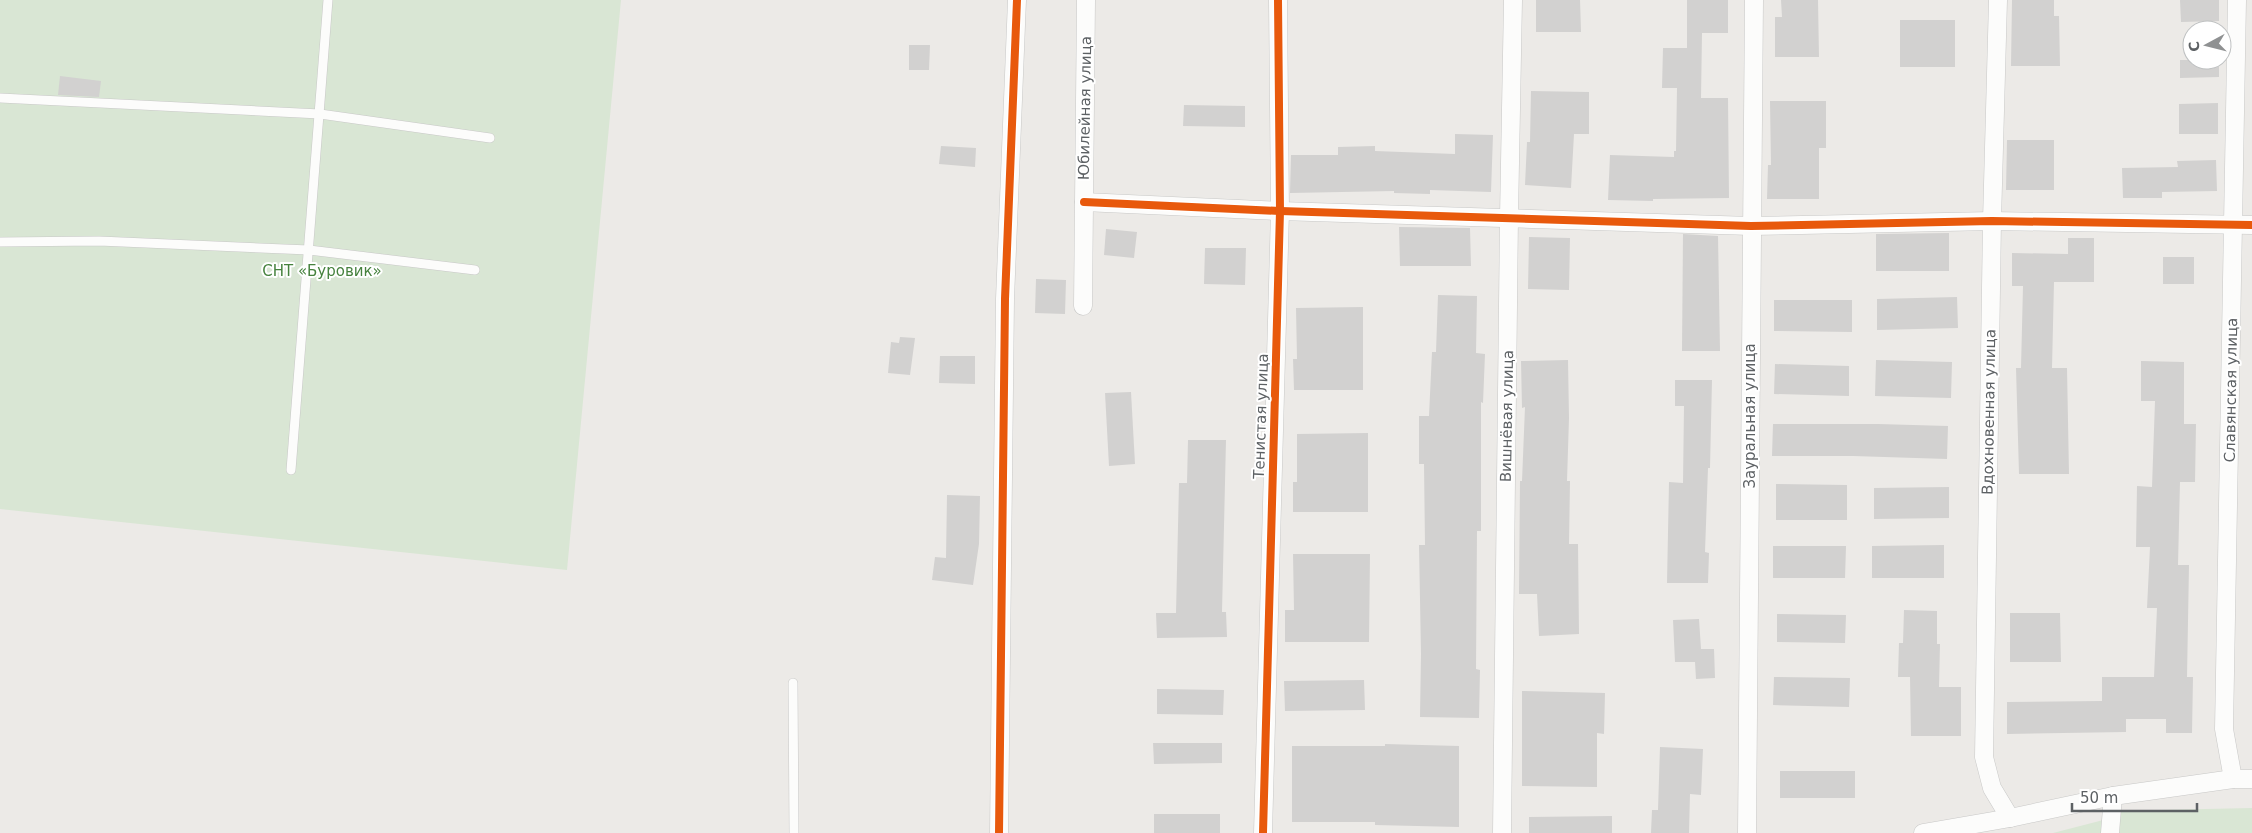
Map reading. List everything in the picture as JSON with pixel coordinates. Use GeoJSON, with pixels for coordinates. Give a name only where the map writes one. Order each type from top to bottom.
{"type":"FeatureCollection","features":[{"type":"Feature","properties":{"kind":"street"},"geometry":{"type":"LineString","coordinates":[[1000,833],[1005,299],[1017,0]]}},
{"type":"Feature","properties":{"kind":"street","name":"Юбилейная улица"},"geometry":{"type":"LineString","coordinates":[[1083,306],[1086,0]]}},
{"type":"Feature","properties":{"kind":"street","name":"Тенистая улица"},"geometry":{"type":"LineString","coordinates":[[1263,833],[1280,211],[1278,0]]}},
{"type":"Feature","properties":{"kind":"street","name":"Вишнёвая улица"},"geometry":{"type":"LineString","coordinates":[[1502,833],[1513,0]]}},
{"type":"Feature","properties":{"kind":"street","name":"Зауральная улица"},"geometry":{"type":"LineString","coordinates":[[1747,833],[1754,0]]}},
{"type":"Feature","properties":{"kind":"street","name":"Вдохновенная улица"},"geometry":{"type":"LineString","coordinates":[[1998,0],[1992,221],[1984,757],[1992,788],[2010,818]]}},
{"type":"Feature","properties":{"kind":"street","name":"Славянская улица"},"geometry":{"type":"LineString","coordinates":[[2233,779],[2224,729],[2237,0]]}},
{"type":"Feature","properties":{"kind":"street"},"geometry":{"type":"LineString","coordinates":[[1084,202],[1280,211],[1751,226],[1992,221],[2252,225]]}},
{"type":"Feature","properties":{"kind":"street"},"geometry":{"type":"LineString","coordinates":[[1923,833],[1953,830],[2113,796],[2252,778]]}},
{"type":"Feature","properties":{"kind":"street"},"geometry":{"type":"LineString","coordinates":[[2110,833],[2113,796]]}},
{"type":"Feature","properties":{"kind":"lane"},"geometry":{"type":"LineString","coordinates":[[291,470],[328,0]]}},
{"type":"Feature","properties":{"kind":"lane"},"geometry":{"type":"LineString","coordinates":[[0,98],[320,114],[490,138]]}},
{"type":"Feature","properties":{"kind":"lane"},"geometry":{"type":"LineString","coordinates":[[0,242],[99,241],[309,250],[475,270]]}},
{"type":"Feature","properties":{"kind":"lane"},"geometry":{"type":"LineString","coordinates":[[793,683],[794,833]]}},
{"type":"Feature","properties":{"kind":"green space","name":"СНТ «Буровик»"},"geometry":{"type":"Polygon","coordinates":[[[0,0],[621,0],[567,570],[0,509],[0,0]]]}},
{"type":"Feature","properties":{"kind":"green space"},"geometry":{"type":"Polygon","coordinates":[[[2252,808],[2252,833],[2053,833],[2111,818],[2112,811],[2252,808]]]}},
{"type":"Feature","properties":{"kind":"building"},"geometry":{"type":"Polygon","coordinates":[[[1536,0],[1580,0],[1581,32],[1536,32],[1536,0]]]}},
{"type":"Feature","properties":{"kind":"building"},"geometry":{"type":"Polygon","coordinates":[[[1687,0],[1728,0],[1728,33],[1702,33],[1701,98],[1728,98],[1729,198],[1653,199],[1653,201],[1608,200],[1610,155],[1674,157],[1674,151],[1676,151],[1677,88],[1662,88],[1663,48],[1687,48],[1687,0]]]}},
{"type":"Feature","properties":{"kind":"building"},"geometry":{"type":"Polygon","coordinates":[[[1781,0],[1818,0],[1819,57],[1775,57],[1775,17],[1782,17],[1781,0]]]}},
{"type":"Feature","properties":{"kind":"building"},"geometry":{"type":"Polygon","coordinates":[[[2012,0],[2054,0],[2054,16],[2059,16],[2060,66],[2011,66],[2012,0]]]}},
{"type":"Feature","properties":{"kind":"building"},"geometry":{"type":"Polygon","coordinates":[[[2180,0],[2219,0],[2219,20],[2182,20],[2181,22],[2180,0]]]}},
{"type":"Feature","properties":{"kind":"building"},"geometry":{"type":"Polygon","coordinates":[[[1900,20],[1955,20],[1955,67],[1900,67],[1900,20]]]}},
{"type":"Feature","properties":{"kind":"building"},"geometry":{"type":"Polygon","coordinates":[[[909,45],[930,45],[929,70],[909,70],[909,45]]]}},
{"type":"Feature","properties":{"kind":"building"},"geometry":{"type":"Polygon","coordinates":[[[2180,60],[2182,60],[2182,70],[2219,70],[2219,77],[2180,78],[2180,60]]]}},
{"type":"Feature","properties":{"kind":"building"},"geometry":{"type":"Polygon","coordinates":[[[60,76],[101,81],[99,97],[58,95],[60,76]]]}},
{"type":"Feature","properties":{"kind":"building"},"geometry":{"type":"Polygon","coordinates":[[[1531,91],[1589,92],[1589,134],[1574,134],[1571,188],[1525,185],[1527,142],[1530,142],[1531,91]]]}},
{"type":"Feature","properties":{"kind":"building"},"geometry":{"type":"Polygon","coordinates":[[[1770,101],[1826,101],[1826,148],[1819,148],[1819,199],[1767,199],[1768,165],[1771,165],[1770,101]]]}},
{"type":"Feature","properties":{"kind":"building"},"geometry":{"type":"Polygon","coordinates":[[[2218,103],[2218,134],[2179,134],[2179,104],[2218,103]]]}},
{"type":"Feature","properties":{"kind":"building"},"geometry":{"type":"Polygon","coordinates":[[[1184,105],[1245,106],[1245,127],[1183,126],[1184,105]]]}},
{"type":"Feature","properties":{"kind":"building"},"geometry":{"type":"Polygon","coordinates":[[[1455,134],[1493,135],[1491,192],[1430,190],[1430,194],[1394,193],[1394,191],[1290,193],[1291,155],[1338,155],[1338,147],[1375,146],[1375,151],[1455,154],[1455,134]]]}},
{"type":"Feature","properties":{"kind":"building"},"geometry":{"type":"Polygon","coordinates":[[[2007,140],[2054,140],[2054,190],[2006,190],[2007,140]]]}},
{"type":"Feature","properties":{"kind":"building"},"geometry":{"type":"Polygon","coordinates":[[[941,146],[976,148],[975,167],[939,164],[941,146]]]}},
{"type":"Feature","properties":{"kind":"building"},"geometry":{"type":"Polygon","coordinates":[[[2216,160],[2217,191],[2162,192],[2162,198],[2123,198],[2122,168],[2178,167],[2177,161],[2216,160]]]}},
{"type":"Feature","properties":{"kind":"building"},"geometry":{"type":"Polygon","coordinates":[[[1399,227],[1470,228],[1471,266],[1400,266],[1399,227]]]}},
{"type":"Feature","properties":{"kind":"building"},"geometry":{"type":"Polygon","coordinates":[[[1106,229],[1137,232],[1134,258],[1104,255],[1106,229]]]}},
{"type":"Feature","properties":{"kind":"building"},"geometry":{"type":"Polygon","coordinates":[[[1949,233],[1949,271],[1876,271],[1876,234],[1949,233]]]}},
{"type":"Feature","properties":{"kind":"building"},"geometry":{"type":"Polygon","coordinates":[[[1683,234],[1718,236],[1720,351],[1682,351],[1683,234]]]}},
{"type":"Feature","properties":{"kind":"building"},"geometry":{"type":"Polygon","coordinates":[[[1529,237],[1570,238],[1569,290],[1528,289],[1529,237]]]}},
{"type":"Feature","properties":{"kind":"building"},"geometry":{"type":"Polygon","coordinates":[[[2068,238],[2094,238],[2094,282],[2054,282],[2052,368],[2067,368],[2069,474],[2019,474],[2016,368],[2021,368],[2023,286],[2012,286],[2012,253],[2068,254],[2068,238]]]}},
{"type":"Feature","properties":{"kind":"building"},"geometry":{"type":"Polygon","coordinates":[[[1205,248],[1246,248],[1245,285],[1204,284],[1205,248]]]}},
{"type":"Feature","properties":{"kind":"building"},"geometry":{"type":"Polygon","coordinates":[[[2163,257],[2194,257],[2194,284],[2163,284],[2163,257]]]}},
{"type":"Feature","properties":{"kind":"building"},"geometry":{"type":"Polygon","coordinates":[[[1036,279],[1066,280],[1065,314],[1035,313],[1036,279]]]}},
{"type":"Feature","properties":{"kind":"building"},"geometry":{"type":"Polygon","coordinates":[[[1438,295],[1477,296],[1476,353],[1485,354],[1483,403],[1481,402],[1481,531],[1477,531],[1476,669],[1480,670],[1479,718],[1420,717],[1419,545],[1425,545],[1424,464],[1419,464],[1419,416],[1429,416],[1432,352],[1436,352],[1438,295]]]}},
{"type":"Feature","properties":{"kind":"building"},"geometry":{"type":"Polygon","coordinates":[[[1957,297],[1958,328],[1877,330],[1877,299],[1957,297]]]}},
{"type":"Feature","properties":{"kind":"building"},"geometry":{"type":"Polygon","coordinates":[[[1774,300],[1852,300],[1852,332],[1774,331],[1774,300]]]}},
{"type":"Feature","properties":{"kind":"building"},"geometry":{"type":"Polygon","coordinates":[[[1363,307],[1363,390],[1294,390],[1293,359],[1297,359],[1296,308],[1363,307]]]}},
{"type":"Feature","properties":{"kind":"building"},"geometry":{"type":"Polygon","coordinates":[[[900,337],[915,338],[910,375],[888,373],[891,342],[899,343],[900,337]]]}},
{"type":"Feature","properties":{"kind":"building"},"geometry":{"type":"Polygon","coordinates":[[[940,356],[975,356],[975,384],[939,383],[940,356]]]}},
{"type":"Feature","properties":{"kind":"building"},"geometry":{"type":"Polygon","coordinates":[[[1568,360],[1567,481],[1570,481],[1569,544],[1578,544],[1579,634],[1539,636],[1537,594],[1519,594],[1520,481],[1522,481],[1525,407],[1522,408],[1521,361],[1568,360]]]}},
{"type":"Feature","properties":{"kind":"building"},"geometry":{"type":"Polygon","coordinates":[[[1876,360],[1952,362],[1951,398],[1875,396],[1876,360]]]}},
{"type":"Feature","properties":{"kind":"building"},"geometry":{"type":"Polygon","coordinates":[[[2141,361],[2184,362],[2184,424],[2196,424],[2195,482],[2180,482],[2178,565],[2189,565],[2187,677],[2193,677],[2192,733],[2166,733],[2166,719],[2126,719],[2126,732],[2007,734],[2007,702],[2102,701],[2102,677],[2154,677],[2157,608],[2147,608],[2150,547],[2136,547],[2137,486],[2152,487],[2155,401],[2141,401],[2141,361]]]}},
{"type":"Feature","properties":{"kind":"building"},"geometry":{"type":"Polygon","coordinates":[[[1775,364],[1849,366],[1849,396],[1774,394],[1775,364]]]}},
{"type":"Feature","properties":{"kind":"building"},"geometry":{"type":"Polygon","coordinates":[[[1675,380],[1712,380],[1710,468],[1708,468],[1705,552],[1709,553],[1708,583],[1667,583],[1669,482],[1683,483],[1684,406],[1675,406],[1675,380]]]}},
{"type":"Feature","properties":{"kind":"building"},"geometry":{"type":"Polygon","coordinates":[[[1131,392],[1135,464],[1109,466],[1105,393],[1131,392]]]}},
{"type":"Feature","properties":{"kind":"building"},"geometry":{"type":"Polygon","coordinates":[[[1773,424],[1948,426],[1947,459],[1772,456],[1773,424]]]}},
{"type":"Feature","properties":{"kind":"building"},"geometry":{"type":"Polygon","coordinates":[[[1368,433],[1368,512],[1293,512],[1293,482],[1297,482],[1297,434],[1368,433]]]}},
{"type":"Feature","properties":{"kind":"building"},"geometry":{"type":"Polygon","coordinates":[[[1188,440],[1226,440],[1222,612],[1226,612],[1227,637],[1157,638],[1156,613],[1176,613],[1179,483],[1187,483],[1188,440]]]}},
{"type":"Feature","properties":{"kind":"building"},"geometry":{"type":"Polygon","coordinates":[[[1776,484],[1847,485],[1847,520],[1776,520],[1776,484]]]}},
{"type":"Feature","properties":{"kind":"building"},"geometry":{"type":"Polygon","coordinates":[[[1949,487],[1949,518],[1874,519],[1874,488],[1949,487]]]}},
{"type":"Feature","properties":{"kind":"building"},"geometry":{"type":"Polygon","coordinates":[[[947,495],[980,496],[979,544],[973,585],[932,580],[935,557],[946,558],[947,495]]]}},
{"type":"Feature","properties":{"kind":"building"},"geometry":{"type":"Polygon","coordinates":[[[1944,545],[1944,578],[1872,578],[1872,546],[1944,545]]]}},
{"type":"Feature","properties":{"kind":"building"},"geometry":{"type":"Polygon","coordinates":[[[1773,546],[1846,546],[1845,578],[1773,578],[1773,546]]]}},
{"type":"Feature","properties":{"kind":"building"},"geometry":{"type":"Polygon","coordinates":[[[1293,554],[1370,554],[1369,642],[1285,642],[1285,610],[1294,610],[1293,554]]]}},
{"type":"Feature","properties":{"kind":"building"},"geometry":{"type":"Polygon","coordinates":[[[1904,610],[1937,611],[1937,644],[1940,644],[1939,687],[1961,687],[1961,736],[1911,736],[1910,677],[1898,677],[1899,643],[1903,643],[1904,610]]]}},
{"type":"Feature","properties":{"kind":"building"},"geometry":{"type":"Polygon","coordinates":[[[2010,613],[2060,613],[2061,662],[2010,662],[2010,613]]]}},
{"type":"Feature","properties":{"kind":"building"},"geometry":{"type":"Polygon","coordinates":[[[1777,614],[1846,615],[1845,643],[1777,642],[1777,614]]]}},
{"type":"Feature","properties":{"kind":"building"},"geometry":{"type":"Polygon","coordinates":[[[1699,619],[1701,649],[1714,649],[1715,678],[1696,679],[1695,662],[1675,662],[1673,620],[1699,619]]]}},
{"type":"Feature","properties":{"kind":"building"},"geometry":{"type":"Polygon","coordinates":[[[1774,677],[1850,678],[1849,707],[1773,705],[1774,677]]]}},
{"type":"Feature","properties":{"kind":"building"},"geometry":{"type":"Polygon","coordinates":[[[1364,680],[1365,710],[1285,711],[1284,681],[1364,680]]]}},
{"type":"Feature","properties":{"kind":"building"},"geometry":{"type":"Polygon","coordinates":[[[1157,689],[1224,690],[1223,715],[1157,714],[1157,689]]]}},
{"type":"Feature","properties":{"kind":"building"},"geometry":{"type":"Polygon","coordinates":[[[1522,691],[1605,693],[1604,734],[1597,733],[1597,787],[1522,786],[1522,691]]]}},
{"type":"Feature","properties":{"kind":"building"},"geometry":{"type":"Polygon","coordinates":[[[1153,743],[1222,743],[1222,763],[1154,764],[1153,743]]]}},
{"type":"Feature","properties":{"kind":"building"},"geometry":{"type":"Polygon","coordinates":[[[1385,744],[1459,746],[1459,827],[1375,825],[1375,822],[1292,822],[1292,746],[1385,746],[1385,744]]]}},
{"type":"Feature","properties":{"kind":"building"},"geometry":{"type":"Polygon","coordinates":[[[1660,747],[1703,749],[1701,795],[1690,794],[1689,833],[1651,833],[1652,810],[1658,810],[1660,747]]]}},
{"type":"Feature","properties":{"kind":"building"},"geometry":{"type":"Polygon","coordinates":[[[1780,771],[1855,771],[1855,798],[1780,798],[1780,771]]]}},
{"type":"Feature","properties":{"kind":"building"},"geometry":{"type":"Polygon","coordinates":[[[1154,814],[1220,814],[1220,833],[1154,833],[1154,814]]]}},
{"type":"Feature","properties":{"kind":"building"},"geometry":{"type":"Polygon","coordinates":[[[1612,816],[1612,833],[1529,833],[1529,817],[1612,816]]]}},
{"type":"Feature","properties":{"kind":"cycle path"},"geometry":{"type":"LineString","coordinates":[[999,833],[1005,299],[1017,0]]}},
{"type":"Feature","properties":{"kind":"cycle path"},"geometry":{"type":"LineString","coordinates":[[1263,833],[1280,211],[1278,0]]}},
{"type":"Feature","properties":{"kind":"cycle path"},"geometry":{"type":"LineString","coordinates":[[1084,202],[1280,211],[1751,226],[1992,221],[2252,225]]}}]}
